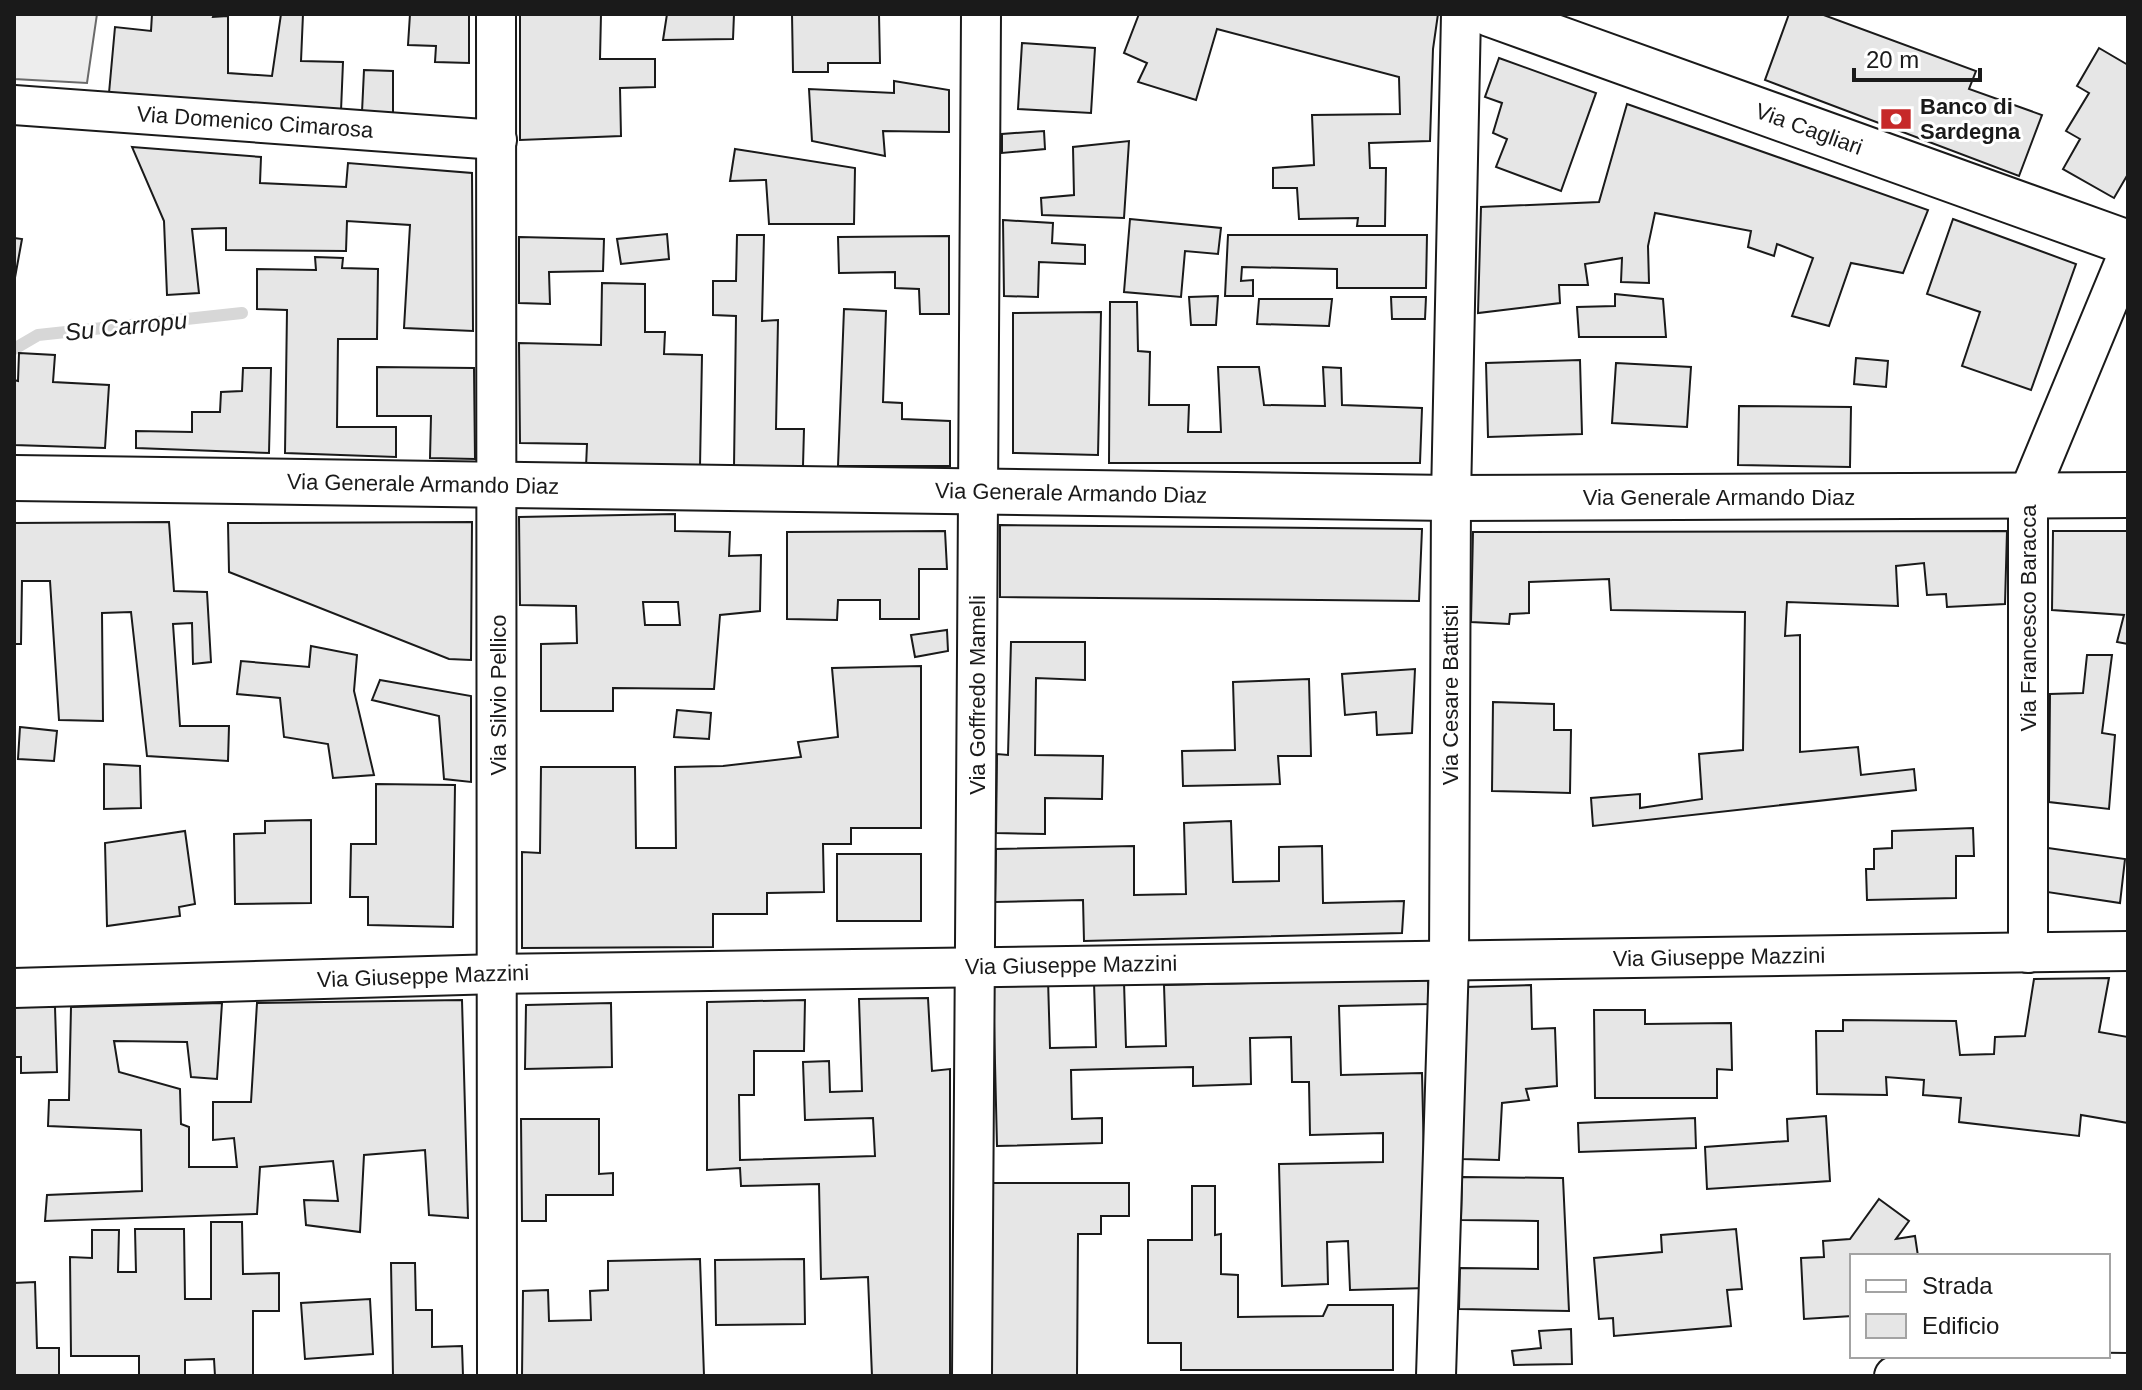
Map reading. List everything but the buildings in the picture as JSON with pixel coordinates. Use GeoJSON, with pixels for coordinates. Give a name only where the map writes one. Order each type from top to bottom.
{"type":"FeatureCollection","features":[{"type":"Feature","properties":{"kind":"street","name":"Via Silvio Pellico"},"geometry":{"type":"LineString","coordinates":[[496,14],[497,1376]]}},
{"type":"Feature","properties":{"kind":"street","name":"Via Goffredo Mameli"},"geometry":{"type":"LineString","coordinates":[[972,1376],[981,14]]}},
{"type":"Feature","properties":{"kind":"street","name":"Via Cesare Battisti"},"geometry":{"type":"LineString","coordinates":[[1436,1376],[1449,960],[1451,498],[1461,14]]}},
{"type":"Feature","properties":{"kind":"street","name":"Via Cagliari"},"geometry":{"type":"LineString","coordinates":[[1490,14],[2128,243]]}},
{"type":"Feature","properties":{"kind":"street","name":"Via Domenico Cimarosa"},"geometry":{"type":"LineString","coordinates":[[14,105],[497,140]]}},
{"type":"Feature","properties":{"kind":"street","name":"Via Francesco Baracca"},"geometry":{"type":"LineString","coordinates":[[2028,953],[2028,495],[2128,254]]}},
{"type":"Feature","properties":{"kind":"street","name":"Via Generale Armando Diaz"},"geometry":{"type":"LineString","coordinates":[[14,478],[1451,498],[2128,495]]}},
{"type":"Feature","properties":{"kind":"street","name":"Via Giuseppe Mazzini"},"geometry":{"type":"LineString","coordinates":[[14,988],[498,974],[2128,951]]}},
{"type":"Feature","properties":{"kind":"street"},"geometry":{"type":"LineString","coordinates":[[1894,1376],[2128,1373]]}},
{"type":"Feature","properties":{"kind":"shaded area"},"geometry":{"type":"Polygon","coordinates":[[[14,14],[97,14],[87,83],[14,79],[14,14]]]}},
{"type":"Feature","properties":{"kind":"waterway","name":"Su Carropu"},"geometry":{"type":"LineString","coordinates":[[14,349],[38,335],[242,313]]}},
{"type":"Feature","properties":{"kind":"place","name":"Banco di Sardegna"},"geometry":{"type":"Point","coordinates":[1896,119]}}]}
